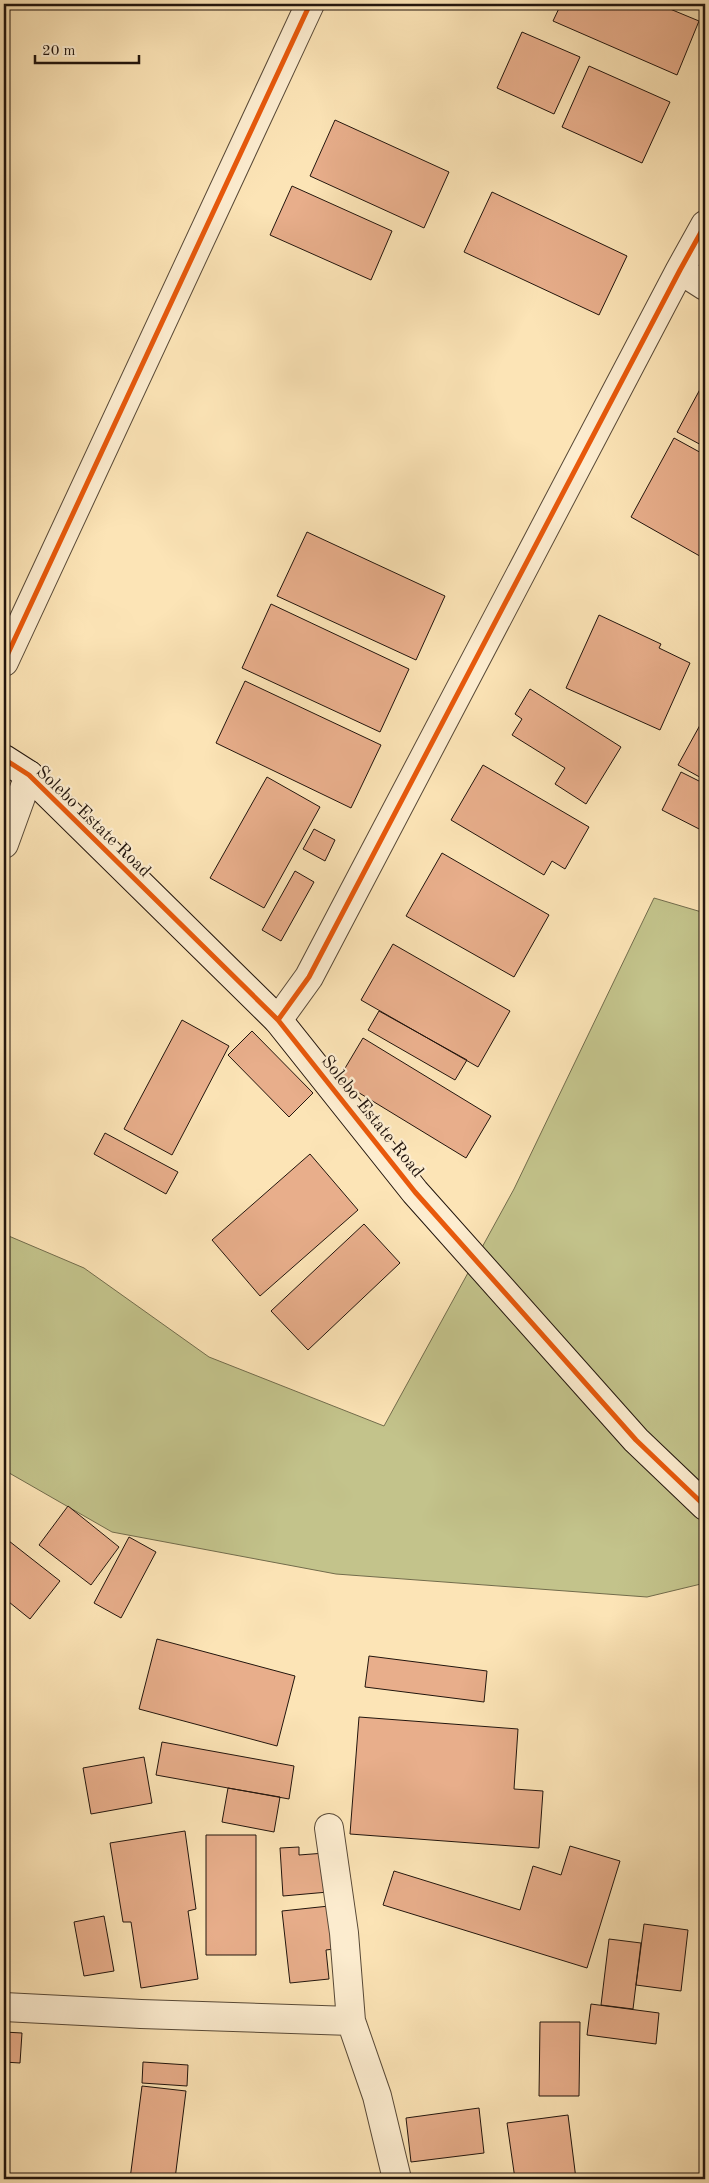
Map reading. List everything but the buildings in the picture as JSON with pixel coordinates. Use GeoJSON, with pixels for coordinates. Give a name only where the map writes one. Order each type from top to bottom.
{"type":"FeatureCollection","features":[{"type":"Feature","properties":{"kind":"street"},"geometry":{"type":"LineString","coordinates":[[4,662],[310,4]]}},
{"type":"Feature","properties":{"kind":"street"},"geometry":{"type":"LineString","coordinates":[[278,1020],[309,976],[705,225]]}},
{"type":"Feature","properties":{"kind":"street"},"geometry":{"type":"LineString","coordinates":[[680,270],[705,286]]}},
{"type":"Feature","properties":{"kind":"street","name":"Solebo Estate Road"},"geometry":{"type":"LineString","coordinates":[[4,759],[29,775],[278,1020],[415,1192],[636,1440],[705,1506]]}},
{"type":"Feature","properties":{"kind":"street"},"geometry":{"type":"LineString","coordinates":[[4,844],[29,775]]}},
{"type":"Feature","properties":{"kind":"street"},"geometry":{"type":"LineString","coordinates":[[329,1828],[344,1933],[351,2021],[377,2096],[397,2179]]}},
{"type":"Feature","properties":{"kind":"street"},"geometry":{"type":"LineString","coordinates":[[4,2007],[351,2021]]}},
{"type":"Feature","properties":{"kind":"green space"},"geometry":{"type":"Polygon","coordinates":[[[654,898],[705,913],[705,1583],[647,1597],[336,1574],[112,1532],[4,1470],[4,1234],[84,1268],[209,1357],[384,1426],[514,1189],[654,898]]]}},
{"type":"Feature","properties":{"kind":"cycle path"},"geometry":{"type":"LineString","coordinates":[[4,662],[310,4]]}},
{"type":"Feature","properties":{"kind":"cycle path"},"geometry":{"type":"LineString","coordinates":[[278,1020],[309,977],[705,225]]}},
{"type":"Feature","properties":{"kind":"cycle path"},"geometry":{"type":"LineString","coordinates":[[4,759],[29,775],[278,1020],[415,1192],[636,1440],[705,1506]]}}]}
